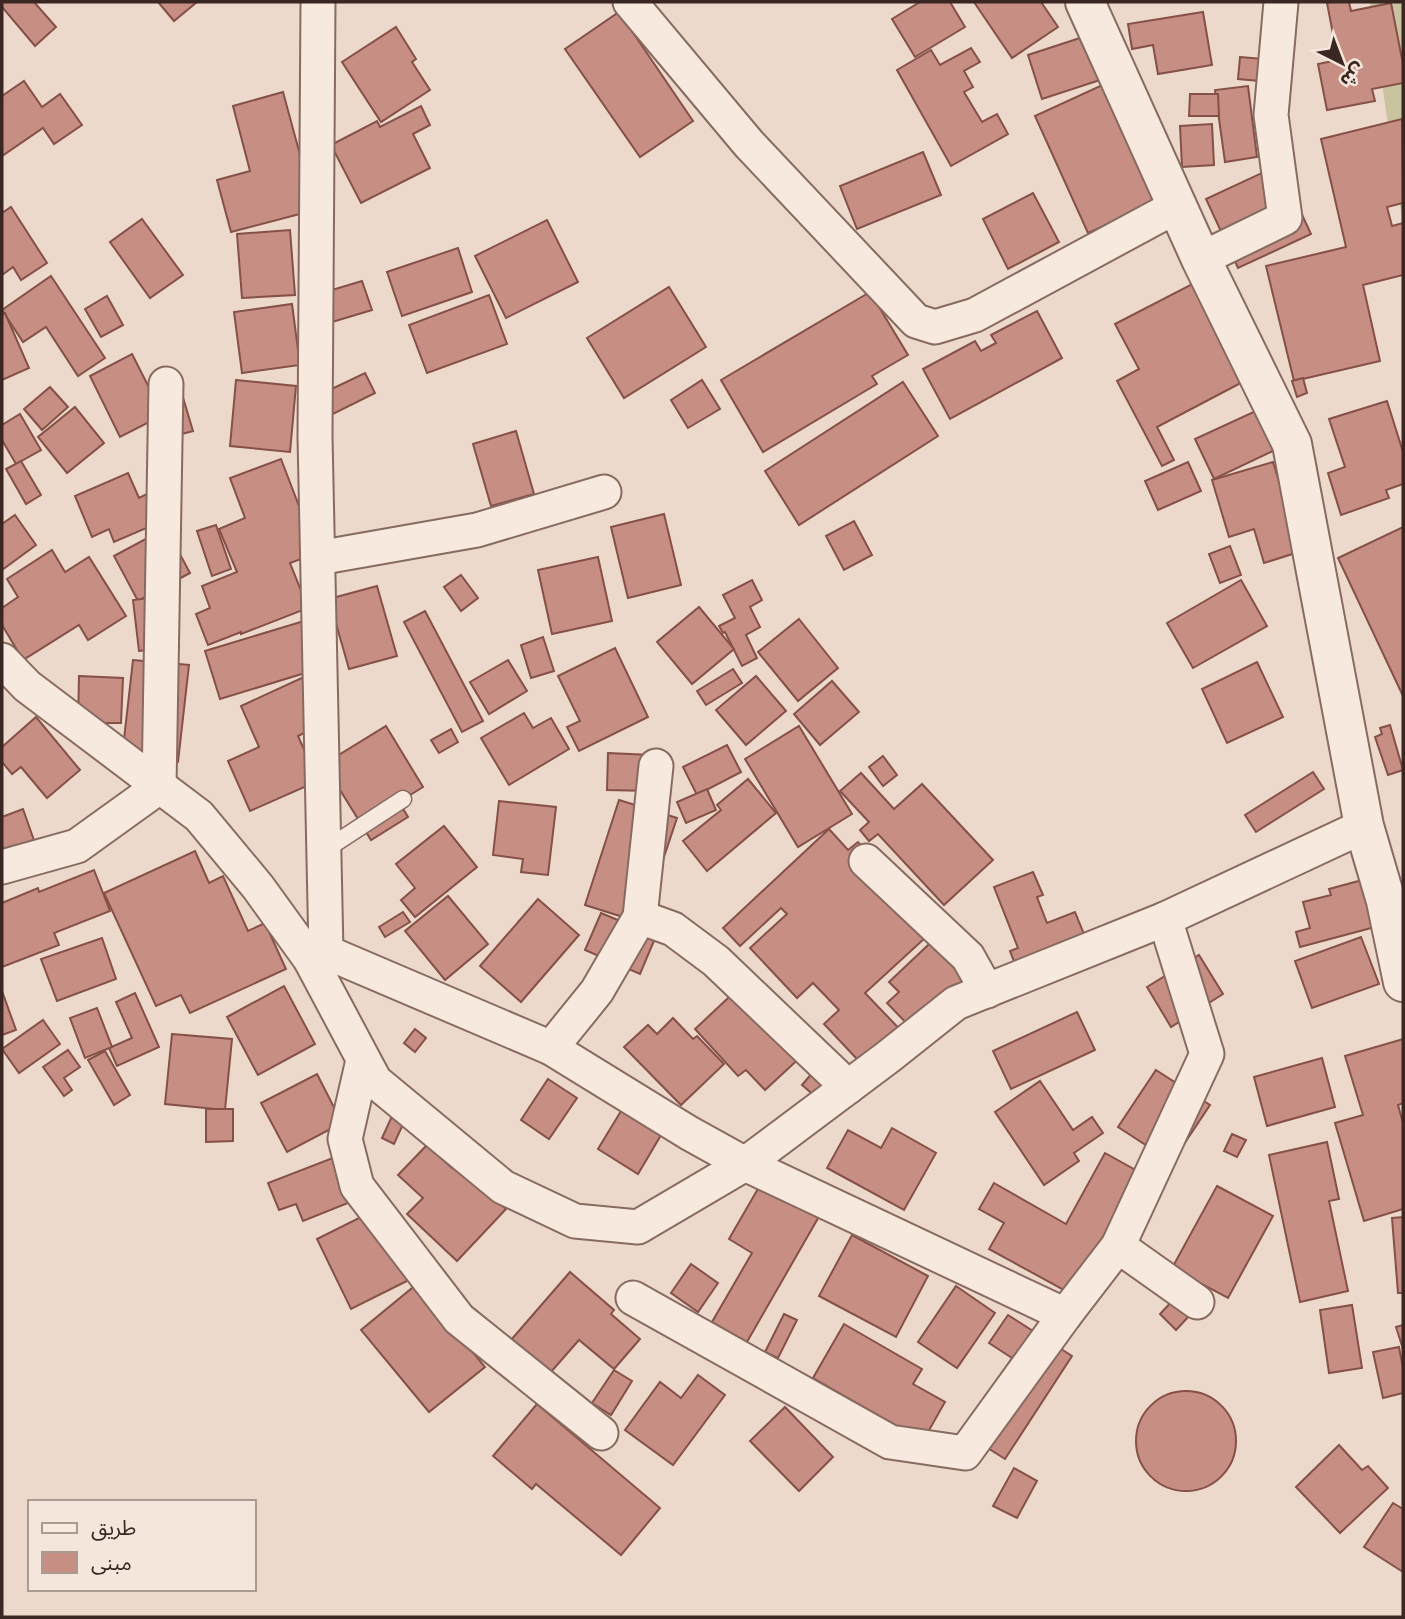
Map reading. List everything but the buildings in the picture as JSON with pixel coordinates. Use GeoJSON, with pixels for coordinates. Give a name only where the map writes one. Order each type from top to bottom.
{"type":"FeatureCollection","features":[{"type":"Feature","properties":{"kind":"street"},"geometry":{"type":"LineString","coordinates":[[318,2],[315,436],[324,853],[318,955]]}},
{"type":"Feature","properties":{"kind":"street"},"geometry":{"type":"LineString","coordinates":[[630,2],[749,144],[916,321],[935,327],[975,315],[1177,206]]}},
{"type":"Feature","properties":{"kind":"street"},"geometry":{"type":"LineString","coordinates":[[1085,2],[1200,259],[1292,444],[1364,826],[1387,901],[1403,982]]}},
{"type":"Feature","properties":{"kind":"street"},"geometry":{"type":"LineString","coordinates":[[1200,259],[1285,218],[1271,115],[1281,2]]}},
{"type":"Feature","properties":{"kind":"street"},"geometry":{"type":"LineString","coordinates":[[159,787],[166,384]]}},
{"type":"Feature","properties":{"kind":"street"},"geometry":{"type":"LineString","coordinates":[[318,558],[477,530],[604,492]]}},
{"type":"Feature","properties":{"kind":"street"},"geometry":{"type":"LineString","coordinates":[[2,660],[14,692],[199,816],[318,955],[363,1060],[376,1080],[503,1187],[575,1221],[638,1227],[744,1164],[956,1003],[1166,919],[1364,826]]}},
{"type":"Feature","properties":{"kind":"street"},"geometry":{"type":"LineString","coordinates":[[551,1048],[597,991],[640,917],[656,766]]}},
{"type":"Feature","properties":{"kind":"street"},"geometry":{"type":"LineString","coordinates":[[2,867],[77,846],[159,787]]}},
{"type":"Feature","properties":{"kind":"street"},"geometry":{"type":"LineString","coordinates":[[866,861],[968,957],[986,991]]}},
{"type":"Feature","properties":{"kind":"street"},"geometry":{"type":"LineString","coordinates":[[640,917],[673,929],[716,961],[848,1087]]}},
{"type":"Feature","properties":{"kind":"street"},"geometry":{"type":"LineString","coordinates":[[633,1298],[890,1442],[965,1453],[1118,1245],[1207,1054],[1166,919]]}},
{"type":"Feature","properties":{"kind":"street"},"geometry":{"type":"LineString","coordinates":[[318,955],[551,1048],[744,1164],[1065,1315]]}},
{"type":"Feature","properties":{"kind":"street"},"geometry":{"type":"LineString","coordinates":[[363,1060],[345,1139],[357,1186],[458,1319],[601,1433]]}},
{"type":"Feature","properties":{"kind":"street"},"geometry":{"type":"LineString","coordinates":[[1118,1245],[1197,1302]]}},
{"type":"Feature","properties":{"kind":"lane"},"geometry":{"type":"LineString","coordinates":[[324,853],[403,799]]}},
{"type":"Feature","properties":{"kind":"shaded area"},"geometry":{"type":"Polygon","coordinates":[[[1370,2],[1403,2],[1402,219],[1370,2]]]}}]}
